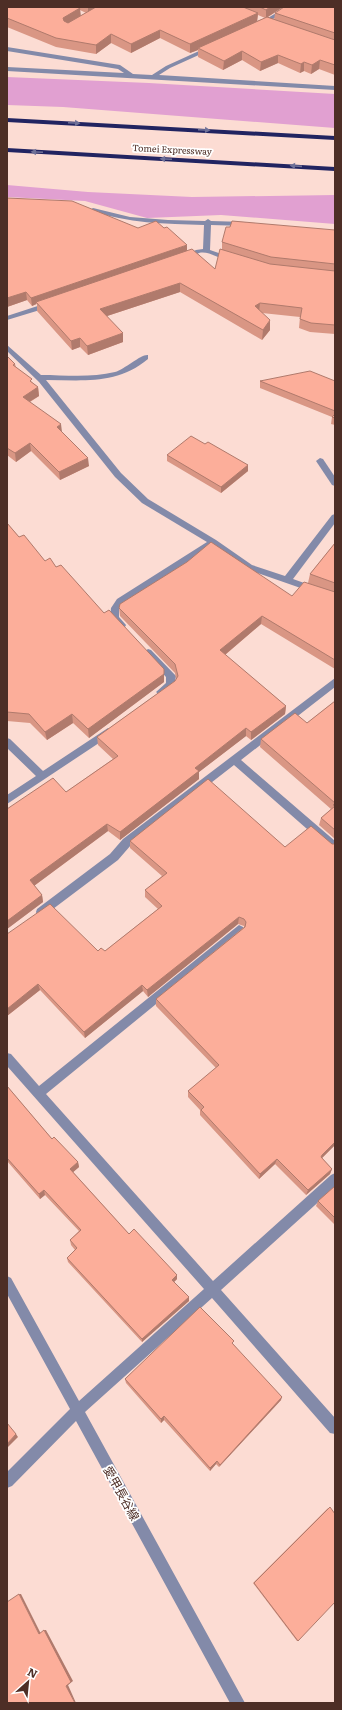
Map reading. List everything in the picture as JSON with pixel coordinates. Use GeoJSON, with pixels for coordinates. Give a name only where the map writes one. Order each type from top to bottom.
{"type":"FeatureCollection","features":[{"type":"Feature","properties":{"kind":"highway","name":"Tomei Expressway"},"geometry":{"type":"LineString","coordinates":[[7,120],[335,138]]}},
{"type":"Feature","properties":{"kind":"highway","name":"Tomei Expressway"},"geometry":{"type":"LineString","coordinates":[[7,150],[335,169]]}},
{"type":"Feature","properties":{"kind":"street"},"geometry":{"type":"LineString","coordinates":[[252,28],[266,22],[290,7]]}},
{"type":"Feature","properties":{"kind":"street"},"geometry":{"type":"LineString","coordinates":[[259,19],[273,24]]}},
{"type":"Feature","properties":{"kind":"street"},"geometry":{"type":"LineString","coordinates":[[154,76],[217,45]]}},
{"type":"Feature","properties":{"kind":"street"},"geometry":{"type":"LineString","coordinates":[[7,49],[120,67],[131,75]]}},
{"type":"Feature","properties":{"kind":"street"},"geometry":{"type":"LineString","coordinates":[[7,69],[154,76],[335,88]]}},
{"type":"Feature","properties":{"kind":"street"},"geometry":{"type":"LineString","coordinates":[[87,208],[101,213],[145,222],[208,221],[256,225]]}},
{"type":"Feature","properties":{"kind":"street"},"geometry":{"type":"LineString","coordinates":[[206,251],[208,221]]}},
{"type":"Feature","properties":{"kind":"street"},"geometry":{"type":"LineString","coordinates":[[179,259],[198,251],[206,251],[241,262]]}},
{"type":"Feature","properties":{"kind":"street"},"geometry":{"type":"LineString","coordinates":[[7,318],[60,300]]}},
{"type":"Feature","properties":{"kind":"street"},"geometry":{"type":"LineString","coordinates":[[7,347],[39,377],[123,480],[145,501],[213,542],[249,567],[335,597]]}},
{"type":"Feature","properties":{"kind":"street"},"geometry":{"type":"LineString","coordinates":[[39,377],[84,377],[116,374],[132,367],[145,356]]}},
{"type":"Feature","properties":{"kind":"street"},"geometry":{"type":"LineString","coordinates":[[320,461],[335,483]]}},
{"type":"Feature","properties":{"kind":"street"},"geometry":{"type":"LineString","coordinates":[[287,580],[335,517]]}},
{"type":"Feature","properties":{"kind":"street"},"geometry":{"type":"LineString","coordinates":[[130,634],[114,618],[115,608],[120,601],[213,542]]}},
{"type":"Feature","properties":{"kind":"street"},"geometry":{"type":"LineString","coordinates":[[140,644],[171,676],[170,685],[152,699]]}},
{"type":"Feature","properties":{"kind":"street"},"geometry":{"type":"LineString","coordinates":[[32,918],[114,857],[127,842],[335,682]]}},
{"type":"Feature","properties":{"kind":"street"},"geometry":{"type":"LineString","coordinates":[[7,800],[116,726]]}},
{"type":"Feature","properties":{"kind":"street"},"geometry":{"type":"LineString","coordinates":[[7,742],[42,776]]}},
{"type":"Feature","properties":{"kind":"street"},"geometry":{"type":"LineString","coordinates":[[234,759],[335,847]]}},
{"type":"Feature","properties":{"kind":"street"},"geometry":{"type":"LineString","coordinates":[[38,1093],[239,930]]}},
{"type":"Feature","properties":{"kind":"street"},"geometry":{"type":"LineString","coordinates":[[7,1058],[335,1428]]}},
{"type":"Feature","properties":{"kind":"street"},"geometry":{"type":"LineString","coordinates":[[7,1481],[77,1411],[335,1178]]}},
{"type":"Feature","properties":{"kind":"street","name":"愛甲長谷線"},"geometry":{"type":"LineString","coordinates":[[7,1282],[238,1703]]}},
{"type":"Feature","properties":{"kind":"shaded area"},"geometry":{"type":"Polygon","coordinates":[[[7,77],[149,83],[335,94],[335,128],[63,107],[7,105],[7,77]]]}},
{"type":"Feature","properties":{"kind":"shaded area"},"geometry":{"type":"Polygon","coordinates":[[[7,185],[88,192],[192,197],[335,195],[335,224],[221,215],[147,218],[85,201],[7,197],[7,185]]]}},
{"type":"Feature","properties":{"kind":"building"},"geometry":{"type":"Polygon","coordinates":[[[7,7],[80,8],[63,18],[64,21],[68,23],[96,7],[243,7],[258,13],[190,44],[160,30],[131,44],[111,34],[96,45],[56,38],[7,18],[7,7]]]}},
{"type":"Feature","properties":{"kind":"building"},"geometry":{"type":"Polygon","coordinates":[[[260,7],[270,7],[266,10],[260,7]]]}},
{"type":"Feature","properties":{"kind":"building"},"geometry":{"type":"Polygon","coordinates":[[[284,7],[335,7],[335,33],[275,13],[284,7]]]}},
{"type":"Feature","properties":{"kind":"building"},"geometry":{"type":"Polygon","coordinates":[[[267,17],[335,40],[335,65],[320,60],[312,65],[304,62],[301,64],[278,55],[261,62],[242,51],[224,61],[198,48],[267,17]]]}},
{"type":"Feature","properties":{"kind":"building"},"geometry":{"type":"Polygon","coordinates":[[[7,198],[72,201],[138,228],[156,221],[164,228],[167,227],[187,245],[31,298],[26,292],[7,298],[7,198]]]}},
{"type":"Feature","properties":{"kind":"building"},"geometry":{"type":"Polygon","coordinates":[[[232,221],[335,230],[335,264],[271,257],[222,242],[226,227],[230,227],[232,221]]]}},
{"type":"Feature","properties":{"kind":"building"},"geometry":{"type":"Polygon","coordinates":[[[192,249],[215,269],[220,249],[270,264],[335,271],[335,325],[311,323],[300,319],[302,308],[260,303],[255,306],[270,320],[263,330],[180,283],[100,309],[123,333],[87,346],[80,338],[71,341],[36,302],[192,249]]]}},
{"type":"Feature","properties":{"kind":"building"},"geometry":{"type":"Polygon","coordinates":[[[7,356],[15,364],[13,365],[32,379],[30,381],[38,387],[23,397],[61,424],[57,427],[88,458],[59,472],[30,443],[15,453],[7,448],[7,356]]]}},
{"type":"Feature","properties":{"kind":"building"},"geometry":{"type":"Polygon","coordinates":[[[310,371],[335,381],[335,411],[260,381],[310,371]]]}},
{"type":"Feature","properties":{"kind":"building"},"geometry":{"type":"Polygon","coordinates":[[[191,436],[205,444],[208,442],[248,465],[221,487],[167,455],[191,436]]]}},
{"type":"Feature","properties":{"kind":"building"},"geometry":{"type":"Polygon","coordinates":[[[7,523],[19,537],[24,535],[45,561],[50,558],[56,567],[61,565],[104,613],[109,610],[164,669],[164,674],[88,729],[72,714],[45,732],[29,714],[7,712],[7,523]]]}},
{"type":"Feature","properties":{"kind":"building"},"geometry":{"type":"Polygon","coordinates":[[[211,542],[292,596],[304,582],[335,592],[335,660],[262,616],[220,650],[286,706],[251,732],[246,728],[195,768],[199,771],[120,832],[107,824],[30,880],[42,895],[7,921],[7,809],[53,778],[66,792],[118,756],[97,737],[175,681],[178,676],[175,664],[119,608],[120,604],[187,562],[211,542]]]}},
{"type":"Feature","properties":{"kind":"building"},"geometry":{"type":"Polygon","coordinates":[[[335,543],[335,583],[310,574],[335,543]]]}},
{"type":"Feature","properties":{"kind":"building"},"geometry":{"type":"Polygon","coordinates":[[[335,701],[335,803],[261,739],[295,713],[307,723],[335,701]]]}},
{"type":"Feature","properties":{"kind":"building"},"geometry":{"type":"Polygon","coordinates":[[[208,779],[285,847],[311,826],[332,844],[335,844],[335,1142],[321,1157],[332,1169],[308,1190],[277,1159],[260,1174],[201,1110],[204,1107],[188,1091],[219,1065],[156,999],[245,927],[246,922],[244,919],[239,917],[147,990],[142,985],[84,1032],[38,984],[7,1009],[7,934],[50,904],[98,951],[101,948],[105,951],[162,906],[145,890],[167,873],[130,841],[208,779]]]}},
{"type":"Feature","properties":{"kind":"building"},"geometry":{"type":"Polygon","coordinates":[[[335,806],[335,830],[321,818],[335,806]]]}},
{"type":"Feature","properties":{"kind":"building"},"geometry":{"type":"Polygon","coordinates":[[[7,1086],[52,1139],[54,1137],[78,1162],[70,1169],[129,1234],[134,1229],[177,1275],[172,1280],[189,1297],[142,1339],[67,1258],[77,1248],[70,1240],[81,1230],[44,1190],[39,1194],[7,1158],[7,1086]]]}},
{"type":"Feature","properties":{"kind":"building"},"geometry":{"type":"Polygon","coordinates":[[[335,1186],[335,1218],[318,1201],[335,1186]]]}},
{"type":"Feature","properties":{"kind":"building"},"geometry":{"type":"Polygon","coordinates":[[[200,1307],[234,1341],[232,1343],[282,1397],[220,1465],[217,1461],[210,1468],[164,1416],[161,1419],[125,1379],[200,1307]]]}},
{"type":"Feature","properties":{"kind":"building"},"geometry":{"type":"Polygon","coordinates":[[[7,1423],[16,1434],[7,1444],[7,1423]]]}},
{"type":"Feature","properties":{"kind":"building"},"geometry":{"type":"Polygon","coordinates":[[[330,1507],[335,1514],[335,1602],[298,1641],[254,1583],[330,1507]]]}},
{"type":"Feature","properties":{"kind":"building"},"geometry":{"type":"Polygon","coordinates":[[[19,1594],[39,1634],[44,1630],[71,1682],[66,1686],[75,1703],[7,1703],[7,1602],[19,1594]]]}}]}
